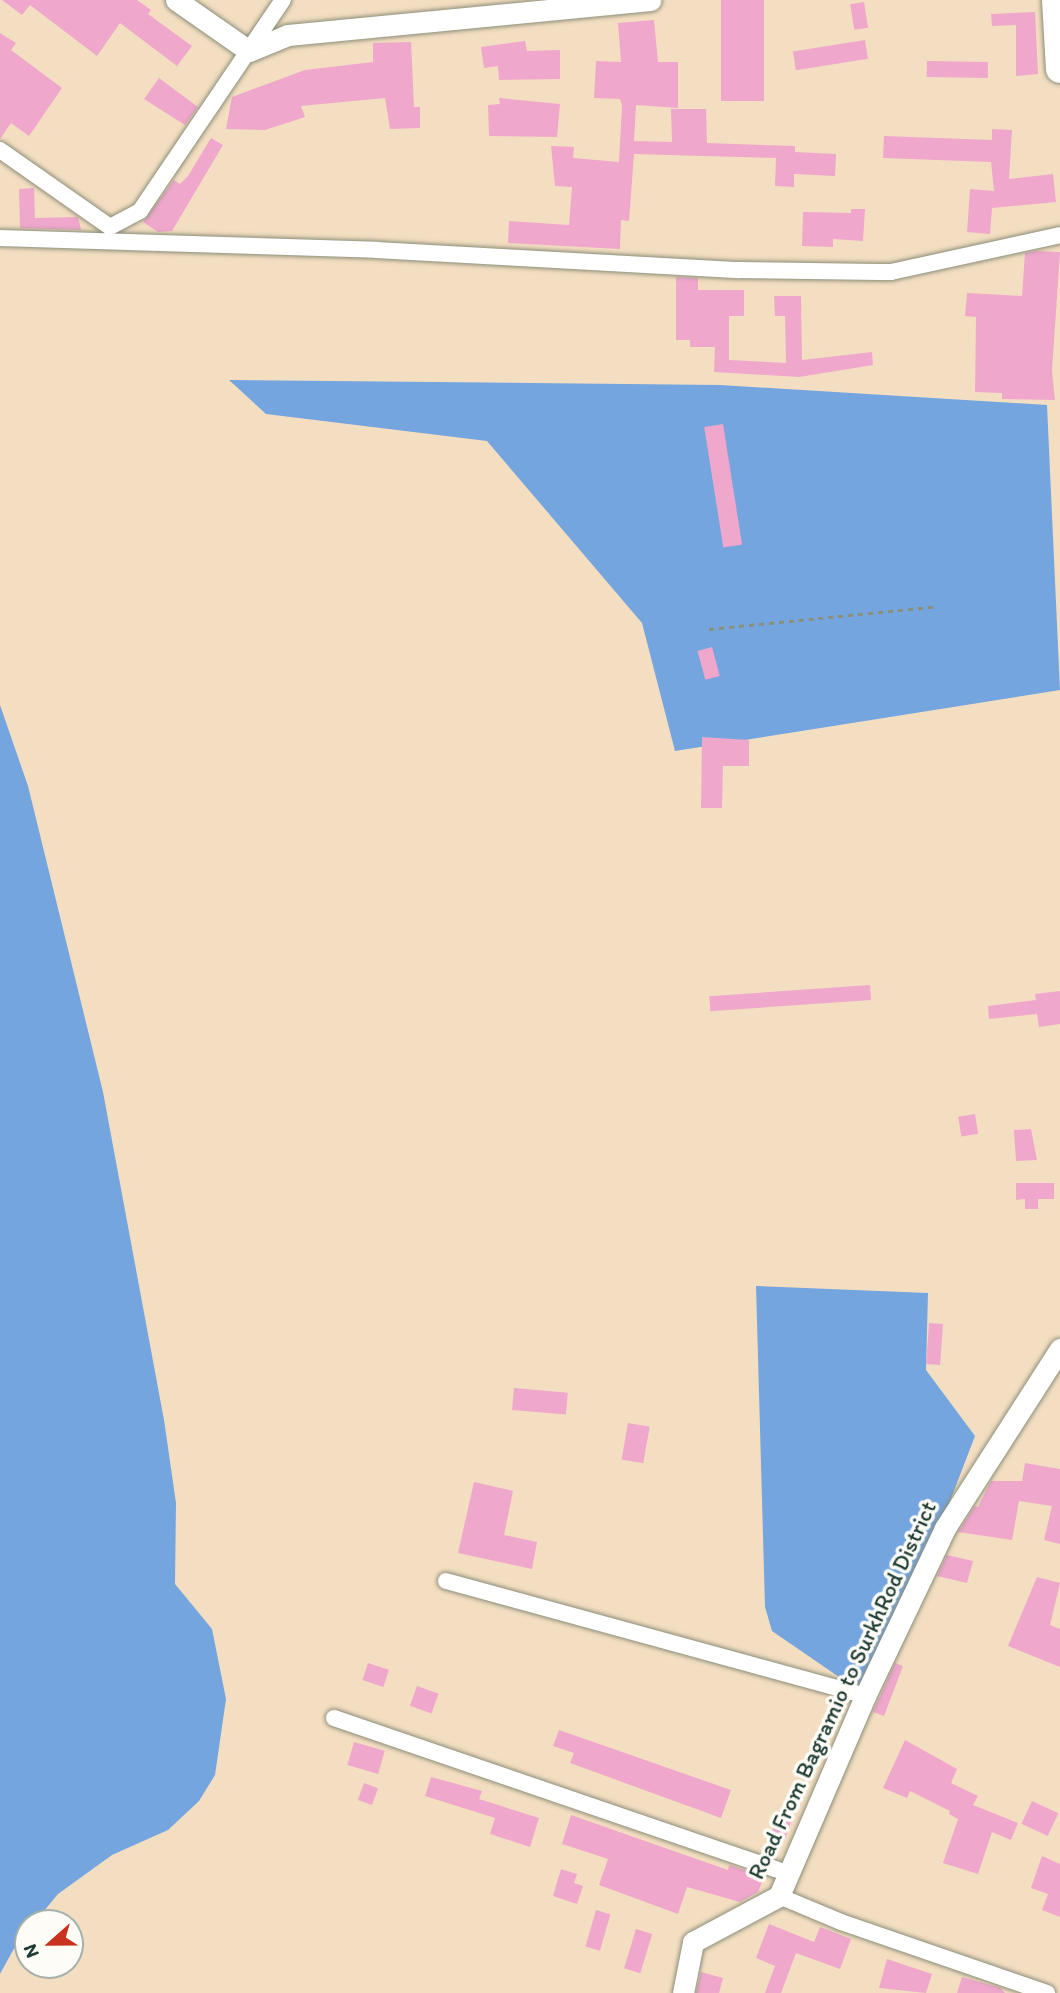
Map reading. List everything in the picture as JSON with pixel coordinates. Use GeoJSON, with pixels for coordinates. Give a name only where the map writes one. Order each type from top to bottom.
{"type":"FeatureCollection","features":[{"type":"Feature","properties":{"kind":"highway"},"geometry":{"type":"LineString","coordinates":[[1056,0],[1060,69]]}},
{"type":"Feature","properties":{"kind":"street"},"geometry":{"type":"LineString","coordinates":[[176,0],[249,51]]}},
{"type":"Feature","properties":{"kind":"street"},"geometry":{"type":"LineString","coordinates":[[0,150],[110,227],[141,211],[283,0]]}},
{"type":"Feature","properties":{"kind":"street"},"geometry":{"type":"LineString","coordinates":[[249,51],[288,35],[650,0]]}},
{"type":"Feature","properties":{"kind":"street"},"geometry":{"type":"LineString","coordinates":[[0,238],[376,250],[739,270],[891,272],[1060,235]]}},
{"type":"Feature","properties":{"kind":"street","name":"Road From Bagramio to SurkhRod District"},"geometry":{"type":"LineString","coordinates":[[683,1993],[693,1942],[779,1895],[786,1873],[864,1696],[966,1491],[1060,1349]]}},
{"type":"Feature","properties":{"kind":"street"},"geometry":{"type":"LineString","coordinates":[[446,1581],[864,1696]]}},
{"type":"Feature","properties":{"kind":"street"},"geometry":{"type":"LineString","coordinates":[[334,1718],[786,1873]]}},
{"type":"Feature","properties":{"kind":"street"},"geometry":{"type":"LineString","coordinates":[[779,1895],[841,1922],[1047,1993]]}},
{"type":"Feature","properties":{"kind":"path"},"geometry":{"type":"LineString","coordinates":[[709,629],[938,606]]}},
{"type":"Feature","properties":{"kind":"water"},"geometry":{"type":"Polygon","coordinates":[[[229,380],[720,385],[1047,405],[1060,690],[675,751],[642,623],[487,441],[266,414],[229,380]]]}},
{"type":"Feature","properties":{"kind":"water"},"geometry":{"type":"Polygon","coordinates":[[[0,705],[28,786],[103,1092],[164,1420],[176,1503],[175,1584],[212,1629],[226,1699],[215,1775],[199,1801],[168,1830],[112,1855],[58,1894],[46,1909],[14,1909],[14,1948],[0,1974],[0,705]]]}},
{"type":"Feature","properties":{"kind":"water"},"geometry":{"type":"Polygon","coordinates":[[[756,1286],[928,1293],[926,1370],[975,1436],[945,1514],[858,1690],[772,1631],[765,1607],[756,1286]]]}},
{"type":"Feature","properties":{"kind":"building"},"geometry":{"type":"Polygon","coordinates":[[[2,0],[137,0],[151,10],[148,14],[192,46],[177,66],[120,23],[97,56],[30,5],[22,15],[2,0]]]}},
{"type":"Feature","properties":{"kind":"building"},"geometry":{"type":"Polygon","coordinates":[[[721,0],[764,0],[764,101],[721,101],[721,0]]]}},
{"type":"Feature","properties":{"kind":"building"},"geometry":{"type":"Polygon","coordinates":[[[864,2],[868,28],[854,30],[850,4],[864,2]]]}},
{"type":"Feature","properties":{"kind":"building"},"geometry":{"type":"Polygon","coordinates":[[[1035,12],[1038,74],[1016,76],[1016,25],[992,26],[991,14],[1035,12]]]}},
{"type":"Feature","properties":{"kind":"building"},"geometry":{"type":"Polygon","coordinates":[[[654,20],[658,62],[678,62],[678,108],[636,105],[634,141],[672,142],[671,109],[706,109],[707,143],[795,146],[795,152],[836,154],[835,176],[794,174],[794,187],[775,186],[776,158],[634,154],[629,221],[621,220],[620,249],[508,243],[509,221],[569,225],[572,187],[555,186],[551,146],[574,147],[573,158],[619,162],[622,106],[620,99],[594,98],[596,61],[621,62],[618,23],[654,20]]]}},
{"type":"Feature","properties":{"kind":"building"},"geometry":{"type":"Polygon","coordinates":[[[0,33],[16,43],[11,50],[62,88],[29,136],[11,123],[0,139],[0,33]]]}},
{"type":"Feature","properties":{"kind":"building"},"geometry":{"type":"Polygon","coordinates":[[[865,40],[868,59],[796,70],[793,51],[865,40]]]}},
{"type":"Feature","properties":{"kind":"building"},"geometry":{"type":"Polygon","coordinates":[[[525,41],[527,51],[560,50],[560,79],[499,80],[498,66],[484,68],[481,47],[525,41]]]}},
{"type":"Feature","properties":{"kind":"building"},"geometry":{"type":"Polygon","coordinates":[[[411,42],[414,107],[420,107],[420,128],[390,129],[385,98],[301,106],[305,117],[265,130],[226,129],[232,97],[305,70],[373,62],[373,43],[411,42]]]}},
{"type":"Feature","properties":{"kind":"building"},"geometry":{"type":"Polygon","coordinates":[[[927,61],[988,62],[988,78],[927,77],[927,61]]]}},
{"type":"Feature","properties":{"kind":"building"},"geometry":{"type":"Polygon","coordinates":[[[159,78],[198,107],[185,125],[144,99],[159,78]]]}},
{"type":"Feature","properties":{"kind":"building"},"geometry":{"type":"Polygon","coordinates":[[[499,98],[560,104],[557,137],[489,136],[488,105],[500,104],[499,98]]]}},
{"type":"Feature","properties":{"kind":"building"},"geometry":{"type":"Polygon","coordinates":[[[992,129],[1012,130],[1009,179],[1053,174],[1056,202],[992,208],[990,234],[967,232],[970,189],[994,191],[991,162],[883,158],[884,136],[992,140],[992,129]]]}},
{"type":"Feature","properties":{"kind":"building"},"geometry":{"type":"Polygon","coordinates":[[[211,138],[223,145],[172,231],[158,232],[143,222],[174,180],[180,184],[188,176],[211,138]]]}},
{"type":"Feature","properties":{"kind":"building"},"geometry":{"type":"Polygon","coordinates":[[[34,188],[35,218],[78,217],[81,230],[20,228],[19,189],[34,188]]]}},
{"type":"Feature","properties":{"kind":"building"},"geometry":{"type":"Polygon","coordinates":[[[851,209],[865,209],[863,241],[833,239],[833,247],[802,246],[803,212],[851,213],[851,209]]]}},
{"type":"Feature","properties":{"kind":"building"},"geometry":{"type":"Polygon","coordinates":[[[1060,252],[1052,371],[1055,400],[1002,399],[1002,393],[975,392],[976,317],[965,316],[967,293],[1022,296],[1025,253],[1060,252]]]}},
{"type":"Feature","properties":{"kind":"building"},"geometry":{"type":"Polygon","coordinates":[[[676,277],[698,278],[698,290],[744,290],[744,316],[729,316],[729,360],[786,363],[785,316],[775,316],[774,296],[801,296],[802,360],[872,352],[873,365],[799,377],[714,372],[715,347],[690,347],[690,340],[676,340],[676,277]]]}},
{"type":"Feature","properties":{"kind":"building"},"geometry":{"type":"Polygon","coordinates":[[[723,424],[742,544],[723,547],[704,427],[723,424]]]}},
{"type":"Feature","properties":{"kind":"building"},"geometry":{"type":"Polygon","coordinates":[[[712,647],[720,676],[705,680],[698,651],[712,647]]]}},
{"type":"Feature","properties":{"kind":"building"},"geometry":{"type":"Polygon","coordinates":[[[702,737],[749,740],[749,766],[723,766],[722,808],[701,808],[702,737]]]}},
{"type":"Feature","properties":{"kind":"building"},"geometry":{"type":"Polygon","coordinates":[[[870,985],[871,1000],[710,1011],[709,996],[870,985]]]}},
{"type":"Feature","properties":{"kind":"building"},"geometry":{"type":"Polygon","coordinates":[[[1060,991],[1060,1024],[1039,1027],[1037,1014],[989,1019],[988,1006],[1036,1000],[1035,994],[1060,991]]]}},
{"type":"Feature","properties":{"kind":"building"},"geometry":{"type":"Polygon","coordinates":[[[975,1114],[978,1134],[961,1136],[958,1117],[975,1114]]]}},
{"type":"Feature","properties":{"kind":"building"},"geometry":{"type":"Polygon","coordinates":[[[1031,1129],[1037,1160],[1016,1161],[1014,1130],[1031,1129]]]}},
{"type":"Feature","properties":{"kind":"building"},"geometry":{"type":"Polygon","coordinates":[[[1016,1183],[1054,1183],[1054,1199],[1038,1199],[1038,1209],[1025,1209],[1025,1199],[1016,1200],[1016,1183]]]}},
{"type":"Feature","properties":{"kind":"building"},"geometry":{"type":"Polygon","coordinates":[[[929,1323],[943,1324],[940,1365],[926,1364],[929,1323]]]}},
{"type":"Feature","properties":{"kind":"building"},"geometry":{"type":"Polygon","coordinates":[[[514,1388],[568,1393],[566,1415],[512,1410],[514,1388]]]}},
{"type":"Feature","properties":{"kind":"building"},"geometry":{"type":"Polygon","coordinates":[[[628,1423],[650,1427],[643,1463],[622,1459],[628,1423]]]}},
{"type":"Feature","properties":{"kind":"building"},"geometry":{"type":"Polygon","coordinates":[[[1025,1463],[1060,1469],[1060,1544],[1044,1540],[1052,1506],[1019,1501],[1012,1540],[958,1532],[975,1506],[978,1507],[991,1481],[1022,1481],[1025,1463]]]}},
{"type":"Feature","properties":{"kind":"building"},"geometry":{"type":"Polygon","coordinates":[[[474,1482],[513,1491],[504,1535],[537,1542],[532,1569],[458,1553],[474,1482]]]}},
{"type":"Feature","properties":{"kind":"building"},"geometry":{"type":"Polygon","coordinates":[[[947,1555],[973,1561],[967,1583],[937,1576],[947,1555]]]}},
{"type":"Feature","properties":{"kind":"building"},"geometry":{"type":"Polygon","coordinates":[[[1037,1577],[1060,1583],[1050,1625],[1060,1629],[1060,1667],[1008,1646],[1037,1577]]]}},
{"type":"Feature","properties":{"kind":"building"},"geometry":{"type":"Polygon","coordinates":[[[368,1663],[389,1670],[383,1687],[362,1680],[368,1663]]]}},
{"type":"Feature","properties":{"kind":"building"},"geometry":{"type":"Polygon","coordinates":[[[895,1663],[903,1666],[884,1716],[873,1712],[895,1663]]]}},
{"type":"Feature","properties":{"kind":"building"},"geometry":{"type":"Polygon","coordinates":[[[417,1686],[439,1694],[431,1714],[410,1706],[417,1686]]]}},
{"type":"Feature","properties":{"kind":"building"},"geometry":{"type":"Polygon","coordinates":[[[559,1730],[731,1790],[721,1818],[570,1763],[574,1753],[553,1746],[559,1730]]]}},
{"type":"Feature","properties":{"kind":"building"},"geometry":{"type":"Polygon","coordinates":[[[905,1740],[957,1769],[951,1783],[978,1796],[973,1805],[1018,1823],[1011,1840],[992,1832],[978,1874],[943,1863],[958,1819],[949,1814],[950,1811],[910,1791],[907,1798],[883,1788],[905,1740]]]}},
{"type":"Feature","properties":{"kind":"building"},"geometry":{"type":"Polygon","coordinates":[[[354,1742],[385,1751],[378,1774],[347,1765],[354,1742]]]}},
{"type":"Feature","properties":{"kind":"building"},"geometry":{"type":"Polygon","coordinates":[[[431,1777],[482,1791],[479,1799],[539,1818],[530,1847],[490,1834],[495,1818],[425,1796],[431,1777]]]}},
{"type":"Feature","properties":{"kind":"building"},"geometry":{"type":"Polygon","coordinates":[[[364,1783],[378,1788],[372,1805],[358,1800],[364,1783]]]}},
{"type":"Feature","properties":{"kind":"building"},"geometry":{"type":"Polygon","coordinates":[[[1032,1801],[1058,1813],[1048,1836],[1021,1824],[1032,1801]]]}},
{"type":"Feature","properties":{"kind":"building"},"geometry":{"type":"Polygon","coordinates":[[[571,1815],[728,1870],[729,1865],[756,1874],[754,1879],[762,1882],[758,1892],[740,1902],[687,1887],[678,1914],[599,1885],[608,1859],[562,1844],[571,1815]]]}},
{"type":"Feature","properties":{"kind":"building"},"geometry":{"type":"Polygon","coordinates":[[[777,1817],[791,1822],[784,1842],[770,1837],[777,1817]]]}},
{"type":"Feature","properties":{"kind":"building"},"geometry":{"type":"Polygon","coordinates":[[[1042,1856],[1060,1864],[1060,1917],[1042,1910],[1048,1894],[1031,1888],[1042,1856]]]}},
{"type":"Feature","properties":{"kind":"building"},"geometry":{"type":"Polygon","coordinates":[[[561,1869],[577,1874],[574,1883],[583,1886],[577,1904],[553,1896],[561,1869]]]}},
{"type":"Feature","properties":{"kind":"building"},"geometry":{"type":"Polygon","coordinates":[[[596,1910],[610,1914],[600,1951],[586,1947],[596,1910]]]}},
{"type":"Feature","properties":{"kind":"building"},"geometry":{"type":"Polygon","coordinates":[[[769,1924],[814,1942],[820,1927],[851,1939],[840,1969],[796,1953],[781,1993],[765,1993],[775,1966],[756,1958],[769,1924]]]}},
{"type":"Feature","properties":{"kind":"building"},"geometry":{"type":"Polygon","coordinates":[[[636,1929],[652,1934],[640,1973],[624,1968],[636,1929]]]}},
{"type":"Feature","properties":{"kind":"building"},"geometry":{"type":"Polygon","coordinates":[[[887,1959],[932,1974],[926,1993],[879,1988],[887,1959]]]}},
{"type":"Feature","properties":{"kind":"building"},"geometry":{"type":"Polygon","coordinates":[[[701,1972],[723,1978],[719,1993],[696,1993],[701,1972]]]}},
{"type":"Feature","properties":{"kind":"building"},"geometry":{"type":"Polygon","coordinates":[[[962,1977],[1001,1988],[1005,1993],[957,1993],[962,1977]]]}}]}
